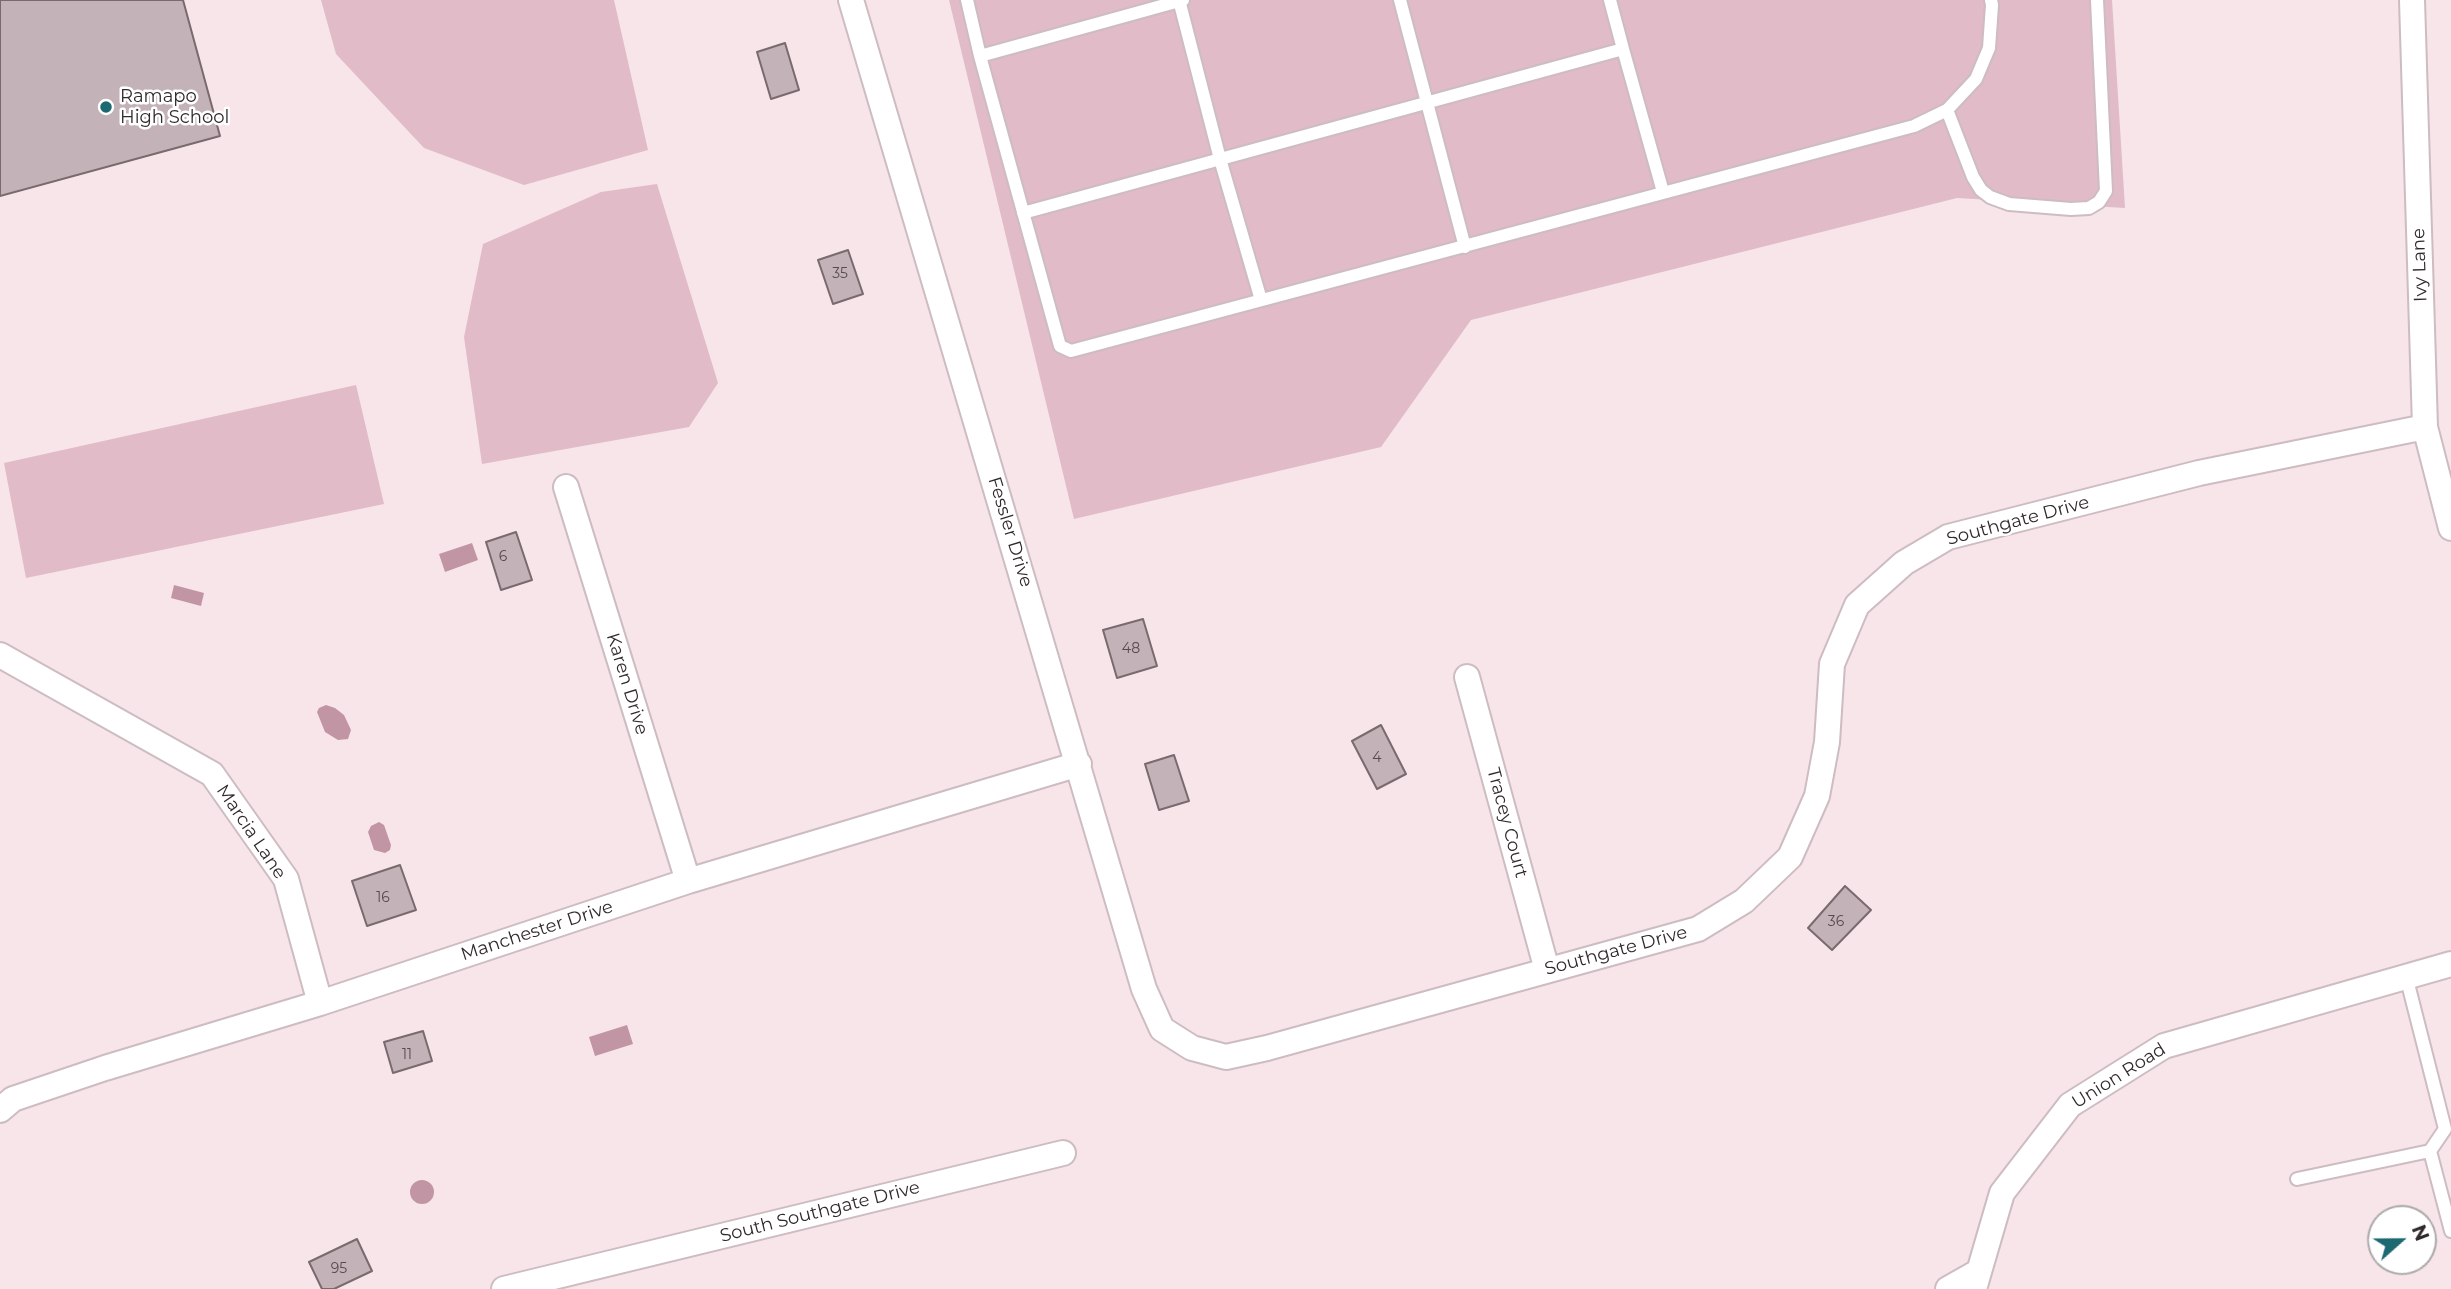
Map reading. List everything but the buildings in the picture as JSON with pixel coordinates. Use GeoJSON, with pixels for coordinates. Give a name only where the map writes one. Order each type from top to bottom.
{"type":"FeatureCollection","features":[{"type":"Feature","properties":{"kind":"street","name":"Fessler Drive"},"geometry":{"type":"LineString","coordinates":[[851,0],[1144,989],[1162,1029],[1192,1048]]}},
{"type":"Feature","properties":{"kind":"street","name":"Ivy Lane"},"geometry":{"type":"LineString","coordinates":[[2412,0],[2425,427],[2451,528]]}},
{"type":"Feature","properties":{"kind":"street","name":"Southgate Drive"},"geometry":{"type":"LineString","coordinates":[[1192,1048],[1226,1057],[1267,1048],[1698,929],[1744,901],[1790,857],[1817,796],[1827,742],[1832,664],[1857,605],[1904,563],[1948,537],[2199,473],[2425,427]]}},
{"type":"Feature","properties":{"kind":"street","name":"Karen Drive"},"geometry":{"type":"LineString","coordinates":[[566,487],[688,881]]}},
{"type":"Feature","properties":{"kind":"street","name":"Marcia Lane"},"geometry":{"type":"LineString","coordinates":[[0,655],[212,774],[286,880],[320,1003]]}},
{"type":"Feature","properties":{"kind":"street","name":"Tracey Court"},"geometry":{"type":"LineString","coordinates":[[1467,677],[1547,970]]}},
{"type":"Feature","properties":{"kind":"street","name":"Manchester Drive"},"geometry":{"type":"LineString","coordinates":[[0,1110],[13,1099],[92,1072],[320,1003],[688,881],[1079,764]]}},
{"type":"Feature","properties":{"kind":"street","name":"Union Road"},"geometry":{"type":"LineString","coordinates":[[1976,1280],[2002,1193],[2070,1105],[2164,1046],[2451,964]]}},
{"type":"Feature","properties":{"kind":"street","name":"South Southgate Drive"},"geometry":{"type":"LineString","coordinates":[[580,1280],[1063,1153]]}},
{"type":"Feature","properties":{"kind":"street"},"geometry":{"type":"LineString","coordinates":[[504,1289],[580,1280]]}},
{"type":"Feature","properties":{"kind":"street"},"geometry":{"type":"LineString","coordinates":[[1948,1289],[1976,1280]]}},
{"type":"Feature","properties":{"kind":"lane"},"geometry":{"type":"LineString","coordinates":[[967,0],[1060,346],[1071,351],[1914,126],[1947,110],[1976,79],[1989,48],[1991,0]]}},
{"type":"Feature","properties":{"kind":"lane"},"geometry":{"type":"LineString","coordinates":[[981,56],[1181,0],[1220,159],[1261,300]]}},
{"type":"Feature","properties":{"kind":"lane"},"geometry":{"type":"LineString","coordinates":[[1400,0],[1465,247]]}},
{"type":"Feature","properties":{"kind":"lane"},"geometry":{"type":"LineString","coordinates":[[1610,0],[1663,192]]}},
{"type":"Feature","properties":{"kind":"lane"},"geometry":{"type":"LineString","coordinates":[[1947,110],[1973,177],[1980,190],[1990,197],[2009,204],[2071,209],[2089,208],[2099,202],[2106,191],[2097,0]]}},
{"type":"Feature","properties":{"kind":"lane"},"geometry":{"type":"LineString","coordinates":[[1023,213],[1623,49]]}},
{"type":"Feature","properties":{"kind":"lane"},"geometry":{"type":"LineString","coordinates":[[2297,1179],[2430,1151],[2445,1129],[2406,976]]}},
{"type":"Feature","properties":{"kind":"lane"},"geometry":{"type":"LineString","coordinates":[[2430,1151],[2451,1231]]}},
{"type":"Feature","properties":{"kind":"shaded area"},"geometry":{"type":"Polygon","coordinates":[[[321,0],[614,0],[648,150],[524,185],[424,148],[336,54],[321,0]]]}},
{"type":"Feature","properties":{"kind":"shaded area"},"geometry":{"type":"Polygon","coordinates":[[[949,0],[2112,0],[2125,208],[1957,198],[1471,320],[1381,447],[1074,519],[949,0]]]}},
{"type":"Feature","properties":{"kind":"shaded area"},"geometry":{"type":"Polygon","coordinates":[[[657,184],[718,383],[689,427],[482,464],[464,337],[483,244],[601,192],[657,184]]]}},
{"type":"Feature","properties":{"kind":"shaded area"},"geometry":{"type":"Polygon","coordinates":[[[356,385],[384,504],[26,578],[4,463],[356,385]]]}},
{"type":"Feature","properties":{"kind":"shaded area"},"geometry":{"type":"Polygon","coordinates":[[[472,543],[478,560],[445,572],[439,554],[472,543]]]}},
{"type":"Feature","properties":{"kind":"shaded area"},"geometry":{"type":"Polygon","coordinates":[[[174,585],[204,593],[201,606],[171,598],[174,585]]]}},
{"type":"Feature","properties":{"kind":"shaded area"},"geometry":{"type":"Polygon","coordinates":[[[326,705],[344,715],[351,730],[348,739],[338,740],[325,732],[317,712],[326,705]]]}},
{"type":"Feature","properties":{"kind":"shaded area"},"geometry":{"type":"Polygon","coordinates":[[[379,822],[384,825],[391,845],[390,850],[385,853],[374,850],[368,832],[371,826],[379,822]]]}},
{"type":"Feature","properties":{"kind":"shaded area"},"geometry":{"type":"Polygon","coordinates":[[[627,1025],[633,1044],[595,1056],[589,1037],[627,1025]]]}},
{"type":"Feature","properties":{"kind":"shaded area"},"geometry":{"type":"Polygon","coordinates":[[[422,1180],[433,1187],[434,1192],[427,1203],[422,1204],[411,1197],[410,1192],[417,1181],[422,1180]]]}},
{"type":"Feature","properties":{"kind":"place","name":"Ramapo High School"},"geometry":{"type":"Point","coordinates":[106,107]}}]}
